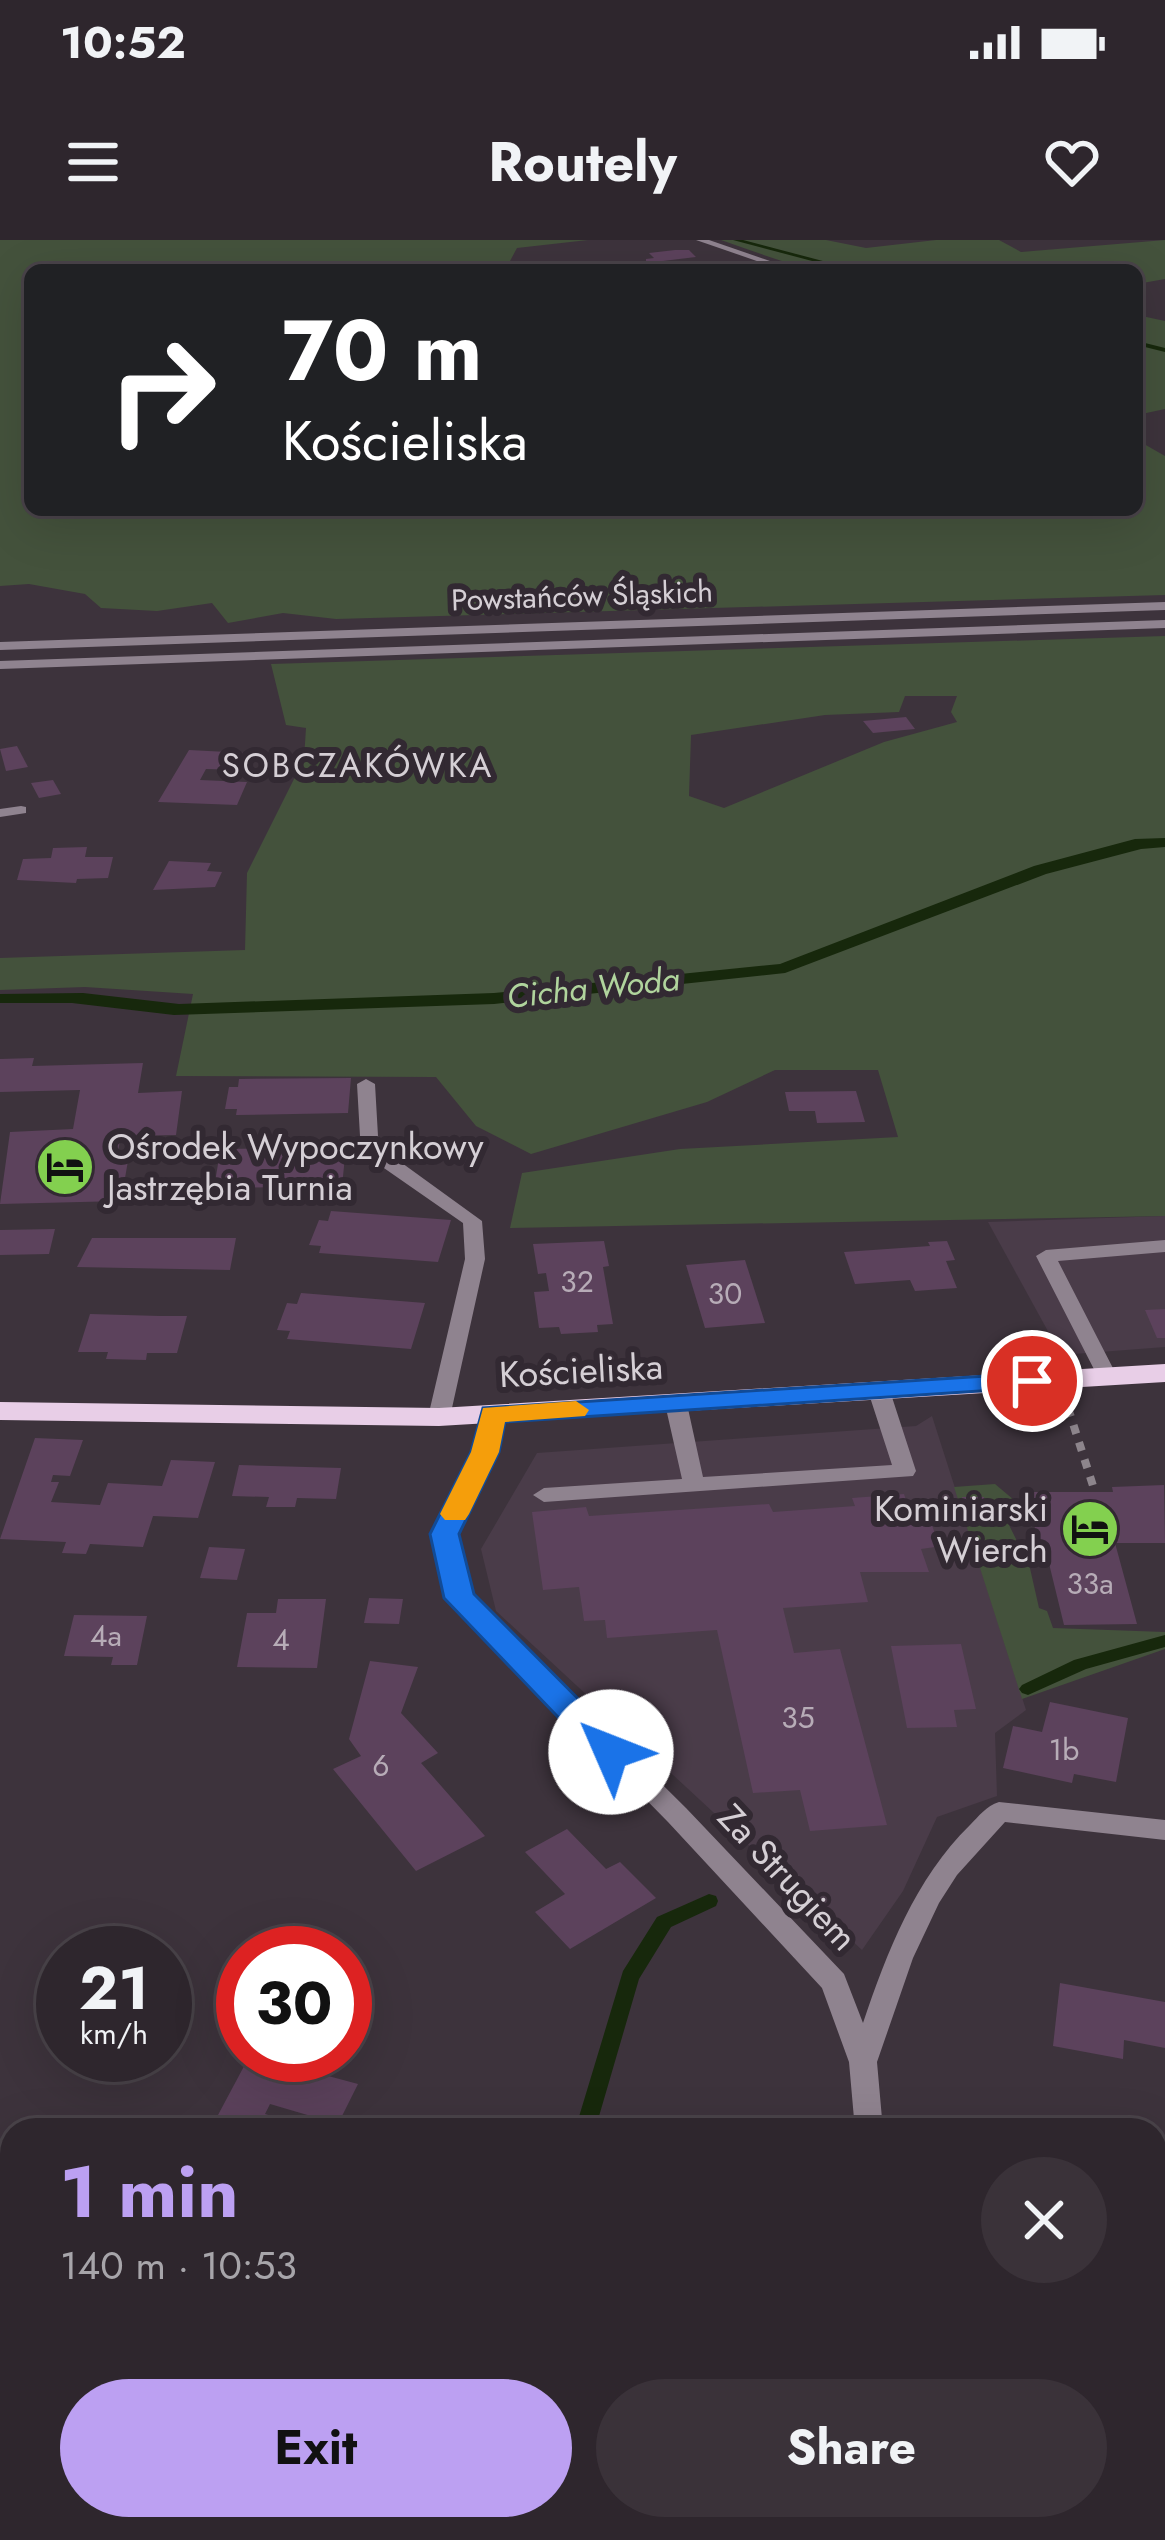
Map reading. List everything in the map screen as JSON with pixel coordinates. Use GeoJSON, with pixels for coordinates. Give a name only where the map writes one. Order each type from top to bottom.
{"type":"FeatureCollection","features":[{"type":"Feature","properties":{"kind":"main road","name":"Kościeliska"},"geometry":{"type":"LineString","coordinates":[[0,1411],[439,1417],[1165,1373]]}},
{"type":"Feature","properties":{"kind":"street"},"geometry":{"type":"LineString","coordinates":[[700,240],[774,264]]}},
{"type":"Feature","properties":{"kind":"street","name":"Powstańców Śląskich"},"geometry":{"type":"LineString","coordinates":[[0,646],[1165,606]]}},
{"type":"Feature","properties":{"kind":"street"},"geometry":{"type":"LineString","coordinates":[[0,665],[1165,624]]}},
{"type":"Feature","properties":{"kind":"street"},"geometry":{"type":"LineString","coordinates":[[0,813],[21,810]]}},
{"type":"Feature","properties":{"kind":"street"},"geometry":{"type":"LineString","coordinates":[[366,1084],[369,1136],[388,1162],[472,1221],[475,1259],[439,1417]]}},
{"type":"Feature","properties":{"kind":"street"},"geometry":{"type":"LineString","coordinates":[[1107,1376],[1046,1256],[1165,1246]]}},
{"type":"Feature","properties":{"kind":"street"},"geometry":{"type":"LineString","coordinates":[[544,1495],[905,1471],[879,1391]]}},
{"type":"Feature","properties":{"kind":"street"},"geometry":{"type":"LineString","coordinates":[[676,1404],[694,1485]]}},
{"type":"Feature","properties":{"kind":"street","name":"Za Strugiem"},"geometry":{"type":"LineString","coordinates":[[492,1414],[485,1452],[445,1534],[460,1598],[834,1982],[863,2062],[868,2118]]}},
{"type":"Feature","properties":{"kind":"street","name":"Za Strugiem"},"geometry":{"type":"LineString","coordinates":[[863,2062],[911,1924],[960,1847],[999,1812],[1165,1830]]}},
{"type":"Feature","properties":{"kind":"path"},"geometry":{"type":"LineString","coordinates":[[1067,1406],[1095,1492]]}},
{"type":"Feature","properties":{"kind":"shaded area"},"geometry":{"type":"Polygon","coordinates":[[[0,240],[588,240],[517,248],[510,261],[515,264],[24,264],[24,516],[1143,516],[1143,443],[1165,456],[1165,595],[336,619],[283,613],[228,623],[212,603],[157,611],[101,608],[85,594],[29,584],[0,586],[0,240]]]}},
{"type":"Feature","properties":{"kind":"shaded area"},"geometry":{"type":"Polygon","coordinates":[[[721,240],[826,240],[866,248],[936,240],[999,240],[1021,252],[1165,240],[1165,279],[1143,283],[1143,264],[784,262],[721,240]]]}},
{"type":"Feature","properties":{"kind":"shaded area"},"geometry":{"type":"Polygon","coordinates":[[[1143,316],[1165,321],[1165,409],[1143,414],[1143,316]]]}},
{"type":"Feature","properties":{"kind":"shaded area"},"geometry":{"type":"Polygon","coordinates":[[[1165,636],[1165,1216],[510,1228],[522,1173],[680,1149],[898,1137],[878,1070],[775,1070],[707,1102],[531,1154],[476,1126],[436,1077],[176,1076],[193,994],[85,987],[0,990],[0,958],[245,950],[247,873],[304,759],[306,728],[286,725],[271,664],[1165,636]],[[905,696],[899,712],[825,715],[691,735],[689,796],[724,808],[884,742],[957,722],[951,712],[957,696],[905,696]]]}},
{"type":"Feature","properties":{"kind":"shaded area"},"geometry":{"type":"Polygon","coordinates":[[[1165,1216],[1165,1347],[1061,1355],[988,1222],[1165,1216]]]}},
{"type":"Feature","properties":{"kind":"shaded area"},"geometry":{"type":"Polygon","coordinates":[[[932,1416],[1026,1710],[995,1733],[997,1796],[937,1817],[903,1891],[862,1950],[496,1611],[481,1549],[537,1453],[916,1426],[932,1416]]]}},
{"type":"Feature","properties":{"kind":"shaded area"},"geometry":{"type":"Polygon","coordinates":[[[995,1484],[1014,1500],[1016,1524],[1009,1525],[1016,1539],[1014,1552],[1027,1555],[1039,1608],[1047,1611],[1053,1628],[1165,1632],[1165,1649],[1022,1699],[954,1487],[995,1484]]]}},
{"type":"Feature","properties":{"kind":"water","name":"Cicha Woda"},"geometry":{"type":"Polygon","coordinates":[[[1165,838],[1165,847],[1046,874],[785,973],[494,1004],[174,1015],[72,1003],[0,1003],[0,994],[83,993],[179,1004],[494,993],[780,964],[1034,866],[1135,839],[1165,838]]]}},
{"type":"Feature","properties":{"kind":"building"},"geometry":{"type":"Polygon","coordinates":[[[689,250],[696,257],[646,263],[654,258],[649,253],[689,250]]]}},
{"type":"Feature","properties":{"kind":"building"},"geometry":{"type":"Polygon","coordinates":[[[906,717],[915,729],[873,733],[863,721],[906,717]]]}},
{"type":"Feature","properties":{"kind":"building"},"geometry":{"type":"Polygon","coordinates":[[[17,746],[28,767],[6,771],[0,749],[17,746]]]}},
{"type":"Feature","properties":{"kind":"building"},"geometry":{"type":"Polygon","coordinates":[[[189,750],[247,753],[239,770],[206,769],[200,780],[247,782],[237,805],[158,802],[189,750]]]}},
{"type":"Feature","properties":{"kind":"building"},"geometry":{"type":"Polygon","coordinates":[[[53,780],[61,794],[39,798],[31,783],[53,780]]]}},
{"type":"Feature","properties":{"kind":"building"},"geometry":{"type":"Polygon","coordinates":[[[87,847],[85,857],[113,857],[108,878],[77,879],[76,883],[17,880],[23,859],[51,858],[53,848],[87,847]]]}},
{"type":"Feature","properties":{"kind":"building"},"geometry":{"type":"Polygon","coordinates":[[[169,861],[211,863],[207,871],[222,872],[215,887],[153,890],[169,861]]]}},
{"type":"Feature","properties":{"kind":"building"},"geometry":{"type":"Polygon","coordinates":[[[34,1058],[32,1066],[143,1063],[138,1093],[182,1091],[176,1135],[121,1136],[117,1156],[129,1155],[121,1201],[0,1204],[10,1132],[73,1129],[80,1090],[0,1092],[0,1059],[34,1058]]]}},
{"type":"Feature","properties":{"kind":"building"},"geometry":{"type":"Polygon","coordinates":[[[351,1078],[348,1113],[236,1115],[237,1109],[225,1109],[229,1087],[238,1087],[239,1079],[351,1078]]]}},
{"type":"Feature","properties":{"kind":"building"},"geometry":{"type":"Polygon","coordinates":[[[856,1091],[865,1122],[817,1123],[815,1111],[789,1111],[785,1092],[856,1091]]]}},
{"type":"Feature","properties":{"kind":"building"},"geometry":{"type":"Polygon","coordinates":[[[346,1147],[342,1186],[226,1188],[227,1181],[215,1182],[219,1158],[228,1158],[229,1149],[346,1147]]]}},
{"type":"Feature","properties":{"kind":"building"},"geometry":{"type":"Polygon","coordinates":[[[331,1211],[451,1220],[438,1262],[319,1253],[321,1246],[309,1245],[319,1220],[328,1221],[331,1211]]]}},
{"type":"Feature","properties":{"kind":"building"},"geometry":{"type":"Polygon","coordinates":[[[55,1229],[49,1254],[0,1255],[0,1230],[55,1229]]]}},
{"type":"Feature","properties":{"kind":"building"},"geometry":{"type":"Polygon","coordinates":[[[92,1238],[236,1238],[230,1270],[77,1267],[92,1238]]]}},
{"type":"Feature","properties":{"kind":"building"},"geometry":{"type":"Polygon","coordinates":[[[604,1241],[609,1266],[603,1267],[613,1324],[597,1325],[598,1332],[561,1334],[559,1327],[539,1328],[534,1292],[549,1291],[546,1273],[538,1274],[533,1244],[604,1241]]]}},
{"type":"Feature","properties":{"kind":"building"},"geometry":{"type":"Polygon","coordinates":[[[947,1241],[955,1260],[946,1261],[957,1288],[915,1291],[910,1280],[855,1284],[844,1252],[930,1246],[928,1242],[947,1241]]]}},
{"type":"Feature","properties":{"kind":"building"},"geometry":{"type":"Polygon","coordinates":[[[745,1260],[765,1323],[705,1328],[686,1265],[745,1260]]]}},
{"type":"Feature","properties":{"kind":"building"},"geometry":{"type":"Polygon","coordinates":[[[301,1293],[425,1303],[411,1349],[287,1339],[290,1331],[277,1330],[287,1303],[297,1304],[301,1293]]]}},
{"type":"Feature","properties":{"kind":"building"},"geometry":{"type":"Polygon","coordinates":[[[1165,1309],[1165,1338],[1157,1338],[1145,1310],[1165,1309]]]}},
{"type":"Feature","properties":{"kind":"building"},"geometry":{"type":"Polygon","coordinates":[[[90,1314],[187,1316],[177,1353],[147,1353],[146,1360],[106,1359],[108,1352],[78,1352],[90,1314]]]}},
{"type":"Feature","properties":{"kind":"building"},"geometry":{"type":"Polygon","coordinates":[[[35,1438],[83,1440],[70,1476],[53,1475],[51,1482],[59,1482],[51,1502],[100,1505],[108,1483],[162,1486],[171,1460],[215,1462],[198,1518],[153,1516],[143,1547],[90,1544],[86,1554],[62,1553],[66,1542],[0,1539],[35,1438]]]}},
{"type":"Feature","properties":{"kind":"building"},"geometry":{"type":"Polygon","coordinates":[[[239,1465],[341,1468],[336,1499],[297,1498],[295,1507],[266,1507],[269,1497],[232,1496],[239,1465]]]}},
{"type":"Feature","properties":{"kind":"building"},"geometry":{"type":"Polygon","coordinates":[[[1164,1485],[1165,1543],[1115,1543],[1137,1624],[1064,1625],[1044,1543],[1039,1543],[1025,1492],[1113,1492],[1112,1487],[1164,1485]]]}},
{"type":"Feature","properties":{"kind":"building"},"geometry":{"type":"Polygon","coordinates":[[[904,1494],[913,1522],[930,1520],[937,1539],[933,1539],[935,1547],[921,1549],[929,1572],[860,1572],[868,1602],[783,1608],[794,1653],[840,1649],[887,1825],[810,1831],[800,1790],[753,1793],[717,1630],[607,1638],[605,1620],[584,1621],[579,1587],[543,1590],[532,1512],[586,1507],[589,1516],[769,1504],[773,1512],[855,1506],[852,1498],[904,1494]]]}},
{"type":"Feature","properties":{"kind":"building"},"geometry":{"type":"Polygon","coordinates":[[[962,1497],[984,1497],[987,1514],[964,1514],[962,1497]]]}},
{"type":"Feature","properties":{"kind":"building"},"geometry":{"type":"Polygon","coordinates":[[[209,1547],[245,1549],[237,1580],[200,1578],[209,1547]]]}},
{"type":"Feature","properties":{"kind":"building"},"geometry":{"type":"Polygon","coordinates":[[[369,1598],[403,1599],[399,1624],[364,1623],[369,1598]]]}},
{"type":"Feature","properties":{"kind":"building"},"geometry":{"type":"Polygon","coordinates":[[[278,1599],[326,1599],[317,1668],[237,1667],[247,1613],[276,1613],[278,1599]]]}},
{"type":"Feature","properties":{"kind":"building"},"geometry":{"type":"Polygon","coordinates":[[[74,1615],[147,1616],[137,1665],[111,1665],[113,1657],[64,1656],[74,1615]]]}},
{"type":"Feature","properties":{"kind":"building"},"geometry":{"type":"Polygon","coordinates":[[[961,1644],[976,1709],[954,1710],[957,1727],[907,1728],[891,1646],[961,1644]]]}},
{"type":"Feature","properties":{"kind":"building"},"geometry":{"type":"Polygon","coordinates":[[[370,1661],[418,1667],[401,1713],[438,1753],[421,1763],[485,1836],[416,1871],[333,1769],[361,1756],[349,1739],[370,1661]]]}},
{"type":"Feature","properties":{"kind":"building"},"geometry":{"type":"Polygon","coordinates":[[[1050,1702],[1128,1718],[1116,1782],[1074,1774],[1072,1783],[1003,1768],[1013,1726],[1042,1732],[1050,1702]]]}},
{"type":"Feature","properties":{"kind":"building"},"geometry":{"type":"Polygon","coordinates":[[[567,1829],[606,1869],[620,1862],[656,1898],[570,1949],[535,1912],[565,1894],[525,1852],[567,1829]]]}},
{"type":"Feature","properties":{"kind":"building"},"geometry":{"type":"Polygon","coordinates":[[[1060,1983],[1165,2002],[1165,2048],[1124,2040],[1123,2059],[1053,2046],[1060,1983]]]}},
{"type":"Feature","properties":{"kind":"building"},"geometry":{"type":"Polygon","coordinates":[[[236,2082],[358,2084],[341,2118],[318,2118],[270,2104],[265,2114],[279,2118],[216,2118],[236,2082]]]}},
{"type":"Feature","properties":{"kind":"waterway"},"geometry":{"type":"LineString","coordinates":[[736,240],[830,264]]}},
{"type":"Feature","properties":{"kind":"waterway"},"geometry":{"type":"LineString","coordinates":[[1143,344],[1165,350]]}},
{"type":"Feature","properties":{"kind":"waterway"},"geometry":{"type":"LineString","coordinates":[[1028,1689],[1080,1664],[1165,1641]]}},
{"type":"Feature","properties":{"kind":"waterway"},"geometry":{"type":"LineString","coordinates":[[589,2118],[630,1977],[664,1922],[709,1901]]}},
{"type":"Feature","properties":{"kind":"slow traffic"},"geometry":{"type":"LineString","coordinates":[[455,1514],[485,1452],[492,1414],[576,1410]]}},
{"type":"Feature","properties":{"kind":"place","name":"Ośrodek Wypoczynkowy Jastrzębia Turnia"},"geometry":{"type":"Point","coordinates":[65,1167]}},
{"type":"Feature","properties":{"kind":"place","name":"Kominiarski Wierch"},"geometry":{"type":"Point","coordinates":[1090,1529]}},
{"type":"Feature","properties":{"kind":"district","name":"SOBCZAKÓWKA"},"geometry":{"type":"Point","coordinates":[358,765]}},
{"type":"Feature","properties":{"kind":"route"},"geometry":{"type":"LineString","coordinates":[[611,1752],[460,1598],[445,1534],[485,1452],[492,1414],[1032,1381]]}}]}
